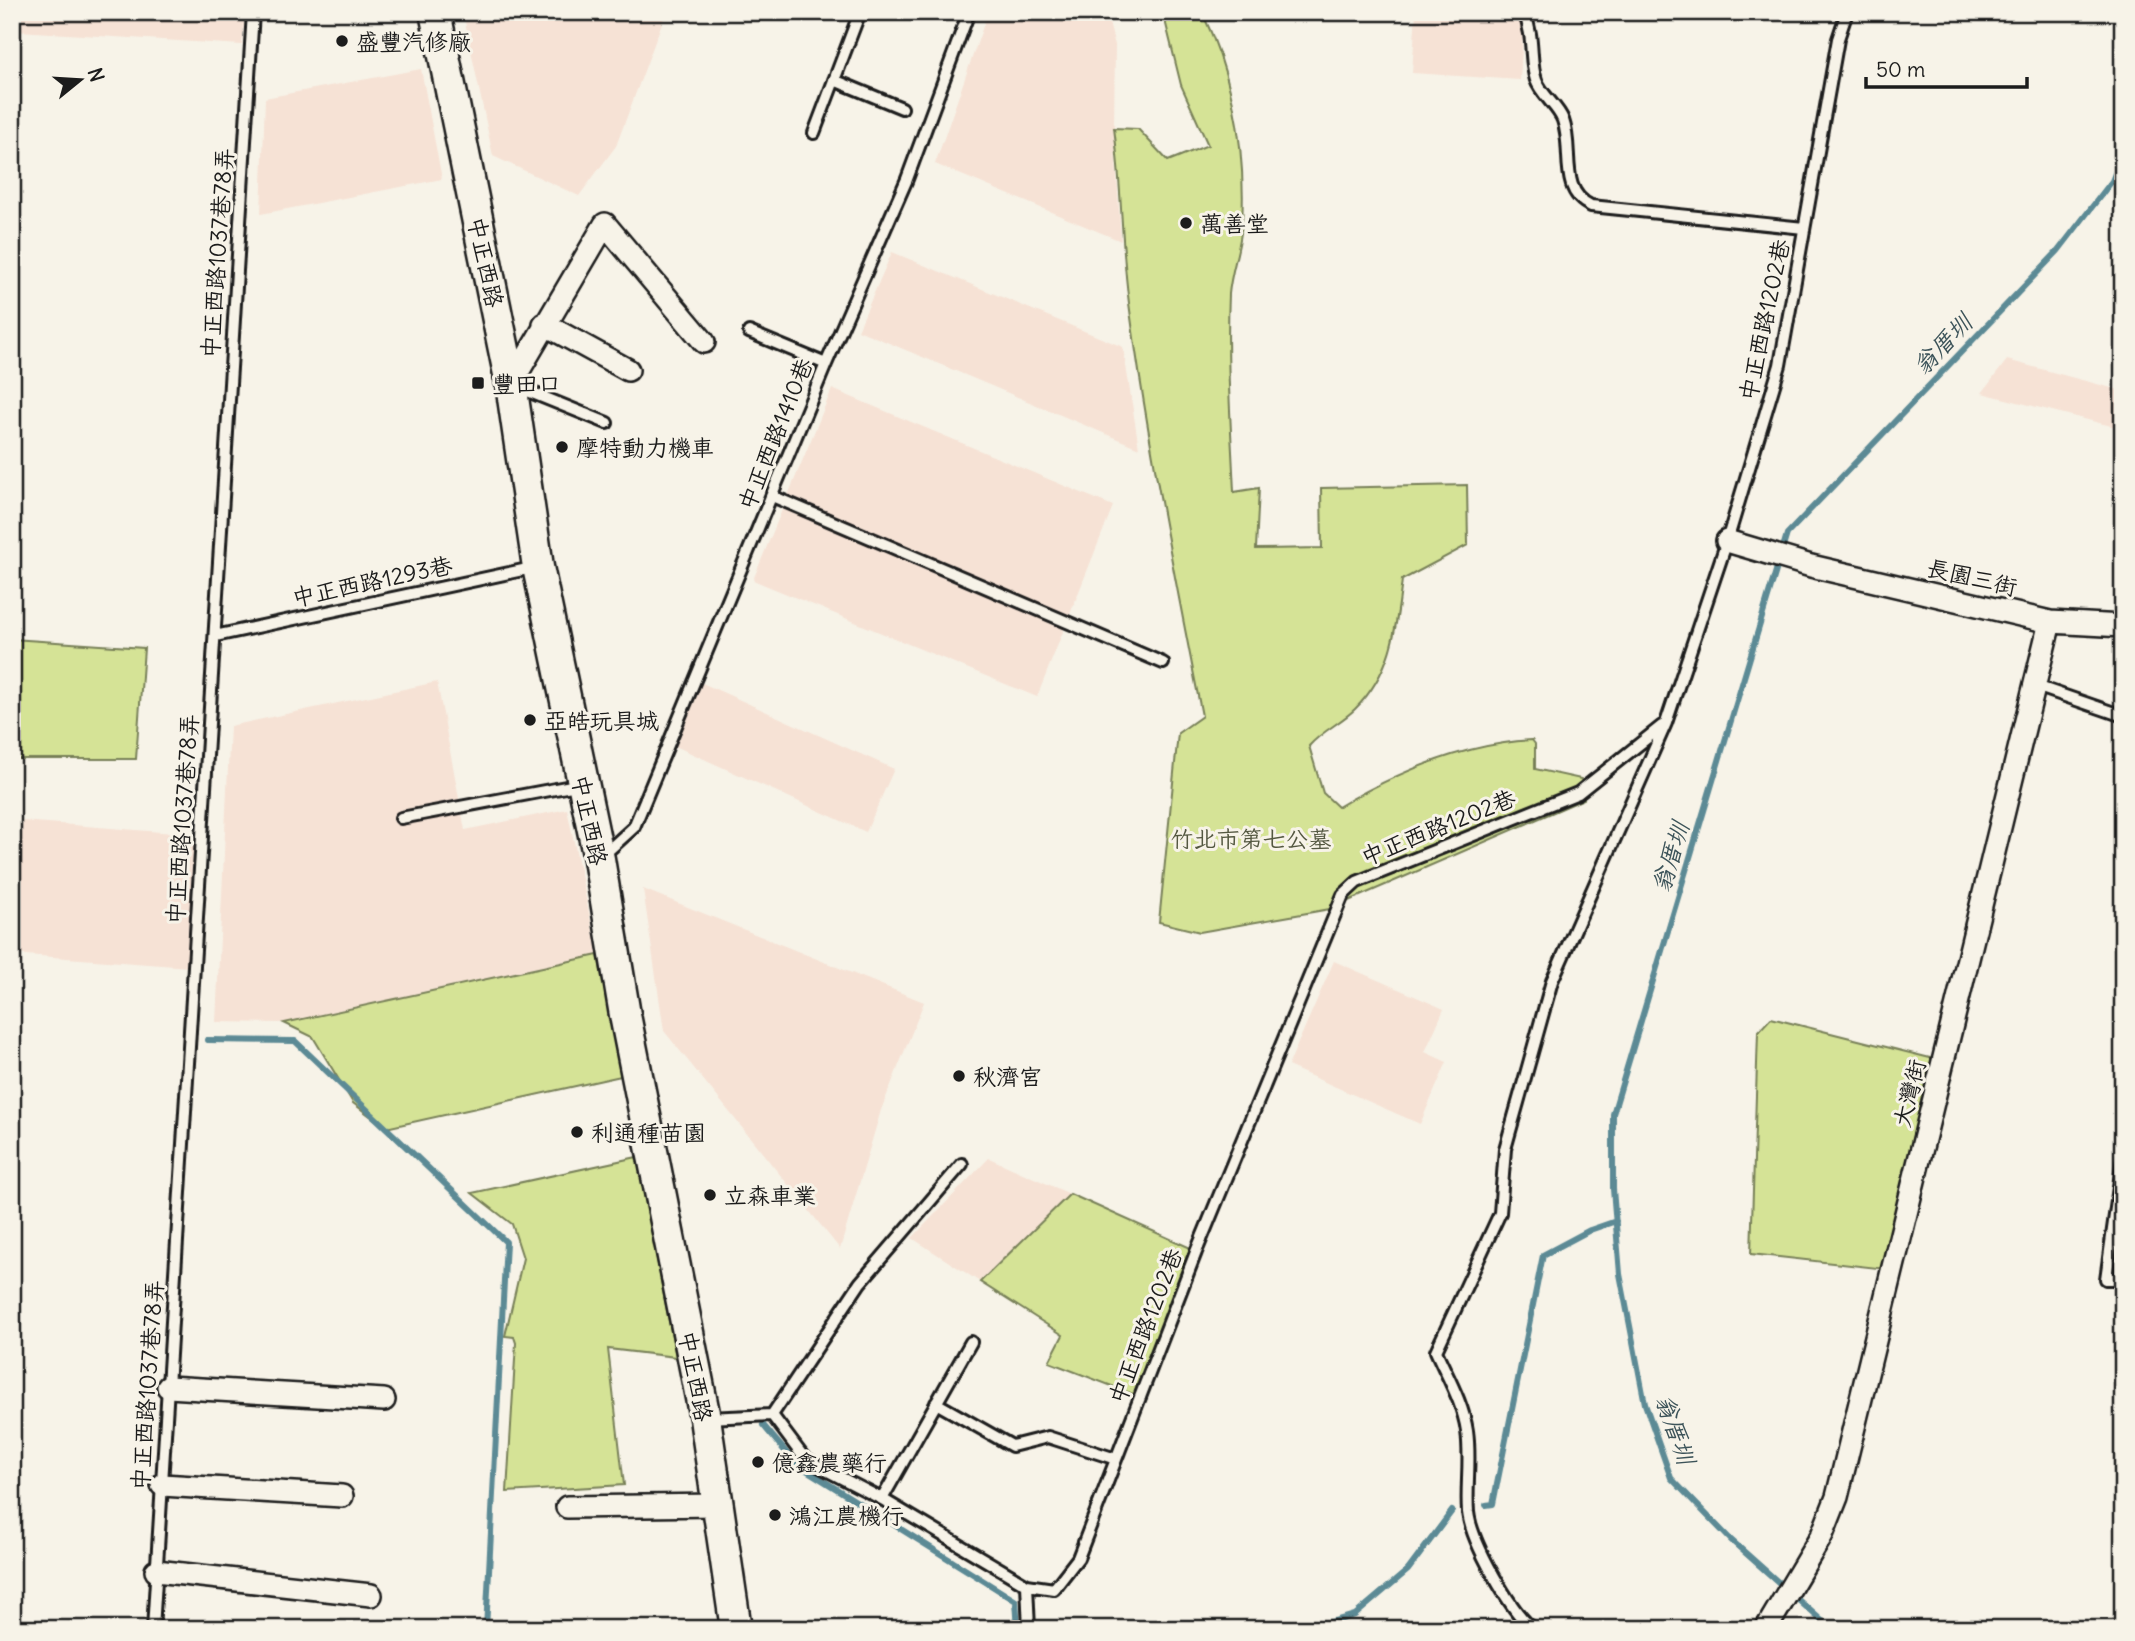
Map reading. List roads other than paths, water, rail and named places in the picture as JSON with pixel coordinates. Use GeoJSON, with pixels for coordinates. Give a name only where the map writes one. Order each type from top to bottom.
{"type":"FeatureCollection","features":[{"type":"Feature","properties":{"kind":"main road","name":"中正西路"},"geometry":{"type":"LineString","coordinates":[[435,12],[511,384],[538,567],[599,859],[625,1015],[705,1419],[736,1629]]}},
{"type":"Feature","properties":{"kind":"street"},"geometry":{"type":"LineString","coordinates":[[511,384],[605,224],[704,342]]}},
{"type":"Feature","properties":{"kind":"street"},"geometry":{"type":"LineString","coordinates":[[544,324],[628,370]]}},
{"type":"Feature","properties":{"kind":"street","name":"長園三街"},"geometry":{"type":"LineString","coordinates":[[1727,541],[1811,566],[2050,622],[2123,626]]}},
{"type":"Feature","properties":{"kind":"street","name":"大灣街"},"geometry":{"type":"LineString","coordinates":[[1770,1622],[1822,1535],[1837,1497],[2050,622]]}},
{"type":"Feature","properties":{"kind":"street"},"geometry":{"type":"LineString","coordinates":[[168,1387],[384,1400]]}},
{"type":"Feature","properties":{"kind":"street"},"geometry":{"type":"LineString","coordinates":[[162,1485],[342,1496]]}},
{"type":"Feature","properties":{"kind":"street"},"geometry":{"type":"LineString","coordinates":[[567,1507],[718,1505]]}},
{"type":"Feature","properties":{"kind":"street"},"geometry":{"type":"LineString","coordinates":[[156,1571],[371,1595]]}},
{"type":"Feature","properties":{"kind":"lane","name":"中正西路1037巷78弄"},"geometry":{"type":"LineString","coordinates":[[152,1629],[253,12]]}},
{"type":"Feature","properties":{"kind":"lane"},"geometry":{"type":"LineString","coordinates":[[814,133],[860,12]]}},
{"type":"Feature","properties":{"kind":"lane","name":"中正西路1410巷"},"geometry":{"type":"LineString","coordinates":[[599,859],[634,827],[907,179],[969,12]]}},
{"type":"Feature","properties":{"kind":"lane"},"geometry":{"type":"LineString","coordinates":[[1524,12],[1532,32],[1536,81],[1562,117],[1565,127],[1571,190],[1578,201],[1591,206],[1804,228]]}},
{"type":"Feature","properties":{"kind":"lane","name":"中正西路1202巷"},"geometry":{"type":"LineString","coordinates":[[1027,1585],[1054,1589],[1078,1558],[1196,1252],[1343,895],[1357,882],[1578,793],[1665,723],[1727,541],[1780,365],[1838,39],[1847,12]]}},
{"type":"Feature","properties":{"kind":"lane"},"geometry":{"type":"LineString","coordinates":[[834,80],[902,108]]}},
{"type":"Feature","properties":{"kind":"lane"},"geometry":{"type":"LineString","coordinates":[[749,332],[827,364]]}},
{"type":"Feature","properties":{"kind":"lane"},"geometry":{"type":"LineString","coordinates":[[511,384],[607,422]]}},
{"type":"Feature","properties":{"kind":"lane"},"geometry":{"type":"LineString","coordinates":[[772,496],[1163,663]]}},
{"type":"Feature","properties":{"kind":"lane","name":"中正西路1293巷"},"geometry":{"type":"LineString","coordinates":[[215,636],[538,567]]}},
{"type":"Feature","properties":{"kind":"lane"},"geometry":{"type":"LineString","coordinates":[[2036,686],[2123,716]]}},
{"type":"Feature","properties":{"kind":"lane"},"geometry":{"type":"LineString","coordinates":[[1533,1629],[1521,1619],[1488,1564],[1468,1513],[1471,1478],[1467,1430],[1436,1351],[1500,1213],[1505,1149],[1552,981],[1665,723]]}},
{"type":"Feature","properties":{"kind":"lane"},"geometry":{"type":"LineString","coordinates":[[401,818],[582,784]]}},
{"type":"Feature","properties":{"kind":"lane"},"geometry":{"type":"LineString","coordinates":[[2123,1158],[2106,1279],[2123,1279]]}},
{"type":"Feature","properties":{"kind":"lane"},"geometry":{"type":"LineString","coordinates":[[772,1415],[860,1283],[962,1164]]}},
{"type":"Feature","properties":{"kind":"lane"},"geometry":{"type":"LineString","coordinates":[[882,1499],[971,1342]]}},
{"type":"Feature","properties":{"kind":"lane"},"geometry":{"type":"LineString","coordinates":[[936,1403],[1012,1446],[1048,1437],[1116,1459]]}},
{"type":"Feature","properties":{"kind":"lane"},"geometry":{"type":"LineString","coordinates":[[705,1419],[772,1415]]}},
{"type":"Feature","properties":{"kind":"lane"},"geometry":{"type":"LineString","coordinates":[[772,1415],[805,1460],[882,1499],[1027,1585],[1029,1629]]}},
{"type":"Feature","properties":{"kind":"waterway","name":"翁厝圳"},"geometry":{"type":"LineString","coordinates":[[1831,1629],[1731,1540],[1671,1478],[1645,1404],[1620,1274],[1613,1189],[1613,1114],[1787,534],[2058,251],[2112,181],[2123,153]]}},
{"type":"Feature","properties":{"kind":"waterway"},"geometry":{"type":"LineString","coordinates":[[207,1040],[295,1041],[506,1242],[486,1629]]}},
{"type":"Feature","properties":{"kind":"waterway"},"geometry":{"type":"LineString","coordinates":[[1486,1505],[1493,1504],[1543,1255],[1590,1230],[1616,1221]]}},
{"type":"Feature","properties":{"kind":"waterway"},"geometry":{"type":"LineString","coordinates":[[763,1425],[795,1463],[1016,1601],[1018,1629]]}},
{"type":"Feature","properties":{"kind":"waterway"},"geometry":{"type":"LineString","coordinates":[[1308,1629],[1355,1615],[1408,1570],[1452,1511]]}},
{"type":"Feature","properties":{"kind":"place","name":"盛豐汽修廠"},"geometry":{"type":"Point","coordinates":[342,41]}},
{"type":"Feature","properties":{"kind":"place","name":"萬善堂"},"geometry":{"type":"Point","coordinates":[1186,223]}},
{"type":"Feature","properties":{"kind":"place","name":"豐田口"},"geometry":{"type":"Point","coordinates":[478,383]}},
{"type":"Feature","properties":{"kind":"place","name":"摩特動力機車"},"geometry":{"type":"Point","coordinates":[562,447]}},
{"type":"Feature","properties":{"kind":"place","name":"亞皓玩具城"},"geometry":{"type":"Point","coordinates":[530,720]}},
{"type":"Feature","properties":{"kind":"place","name":"秋濟宮"},"geometry":{"type":"Point","coordinates":[959,1076]}},
{"type":"Feature","properties":{"kind":"place","name":"利通種苗園"},"geometry":{"type":"Point","coordinates":[577,1132]}},
{"type":"Feature","properties":{"kind":"place","name":"立森車業"},"geometry":{"type":"Point","coordinates":[710,1195]}},
{"type":"Feature","properties":{"kind":"place","name":"億鑫農藥行"},"geometry":{"type":"Point","coordinates":[758,1462]}},
{"type":"Feature","properties":{"kind":"place","name":"鴻江農機行"},"geometry":{"type":"Point","coordinates":[775,1515]}},
{"type":"Feature","properties":{"kind":"park label","name":"竹北市第七公墓"},"geometry":{"type":"Point","coordinates":[1251,838]}}]}
